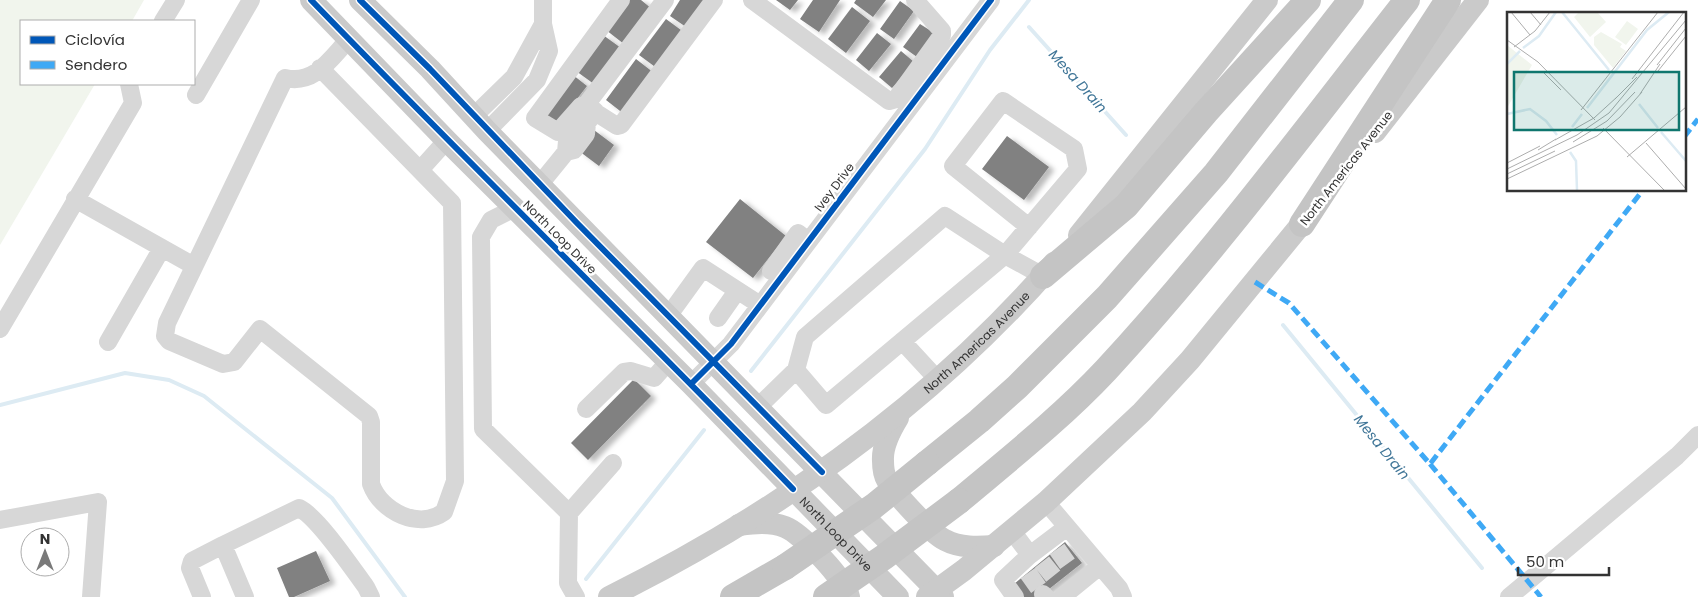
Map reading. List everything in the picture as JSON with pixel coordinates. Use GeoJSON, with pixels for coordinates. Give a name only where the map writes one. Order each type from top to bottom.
{"type":"FeatureCollection","features":[{"type":"Feature","properties":{"kind":"highway"},"geometry":{"type":"LineString","coordinates":[[1043,276],[1126,206],[1206,112],[1308,0]]}},
{"type":"Feature","properties":{"kind":"highway"},"geometry":{"type":"LineString","coordinates":[[733,595],[785,567],[874,506],[980,422],[1017,387],[1107,297],[1216,173],[1351,0]]}},
{"type":"Feature","properties":{"kind":"highway"},"geometry":{"type":"LineString","coordinates":[[826,597],[884,557],[959,501],[1053,422],[1105,370],[1219,237],[1407,0]]}},
{"type":"Feature","properties":{"kind":"highway"},"geometry":{"type":"LineString","coordinates":[[1302,224],[1448,0]]}},
{"type":"Feature","properties":{"kind":"main road","name":"North Loop Drive"},"geometry":{"type":"LineString","coordinates":[[311,0],[447,140],[669,361],[898,597]]}},
{"type":"Feature","properties":{"kind":"main road","name":"North Loop Drive"},"geometry":{"type":"LineString","coordinates":[[360,0],[430,69],[481,124],[822,472],[935,594]]}},
{"type":"Feature","properties":{"kind":"main road","name":"North Americas Avenue"},"geometry":{"type":"LineString","coordinates":[[609,597],[739,525],[822,472],[902,411],[1000,324],[1128,176],[1267,0]]}},
{"type":"Feature","properties":{"kind":"main road","name":"North Americas Avenue"},"geometry":{"type":"LineString","coordinates":[[935,594],[1046,502],[1142,412],[1190,360],[1302,224],[1478,0]]}},
{"type":"Feature","properties":{"kind":"main road"},"geometry":{"type":"LineString","coordinates":[[515,208],[540,184]]}},
{"type":"Feature","properties":{"kind":"main road"},"geometry":{"type":"LineString","coordinates":[[902,411],[888,437],[883,453],[882,463],[887,480],[934,532],[944,540],[957,544],[994,546]]}},
{"type":"Feature","properties":{"kind":"main road"},"geometry":{"type":"LineString","coordinates":[[739,525],[764,523],[790,529],[805,542],[845,585],[849,597]]}},
{"type":"Feature","properties":{"kind":"street"},"geometry":{"type":"LineString","coordinates":[[164,20],[176,0]]}},
{"type":"Feature","properties":{"kind":"street"},"geometry":{"type":"LineString","coordinates":[[196,95],[251,0]]}},
{"type":"Feature","properties":{"kind":"street"},"geometry":{"type":"LineString","coordinates":[[481,124],[537,80],[548,51],[543,24],[543,0]]}},
{"type":"Feature","properties":{"kind":"street"},"geometry":{"type":"LineString","coordinates":[[621,0],[535,118],[558,132],[580,106],[589,113],[617,126],[621,125],[714,0]]}},
{"type":"Feature","properties":{"kind":"street"},"geometry":{"type":"LineString","coordinates":[[540,184],[566,152],[574,150],[586,134],[589,113],[666,0]]}},
{"type":"Feature","properties":{"kind":"street"},"geometry":{"type":"LineString","coordinates":[[752,0],[889,101],[893,101],[942,34],[942,31],[915,0]]}},
{"type":"Feature","properties":{"kind":"street","name":"Ivey Drive"},"geometry":{"type":"LineString","coordinates":[[691,384],[731,344],[749,299],[808,241],[991,0]]}},
{"type":"Feature","properties":{"kind":"street"},"geometry":{"type":"LineString","coordinates":[[320,68],[452,203],[455,481],[444,512],[436,518],[428,520],[404,517],[380,500],[370,484],[369,416],[260,329],[234,362],[229,364],[223,364],[169,341],[165,336],[167,324],[285,78],[297,81],[306,79],[349,39]]}},
{"type":"Feature","properties":{"kind":"street"},"geometry":{"type":"LineString","coordinates":[[0,329],[133,103],[128,85]]}},
{"type":"Feature","properties":{"kind":"street"},"geometry":{"type":"LineString","coordinates":[[796,370],[826,405],[1005,255],[1029,227],[1078,169],[1078,159],[1074,149],[1003,101],[953,166],[1029,227]]}},
{"type":"Feature","properties":{"kind":"street"},"geometry":{"type":"LineString","coordinates":[[420,170],[447,140]]}},
{"type":"Feature","properties":{"kind":"street"},"geometry":{"type":"LineString","coordinates":[[75,199],[194,266]]}},
{"type":"Feature","properties":{"kind":"street"},"geometry":{"type":"LineString","coordinates":[[515,208],[491,220],[481,236],[483,429],[569,513]]}},
{"type":"Feature","properties":{"kind":"street"},"geometry":{"type":"LineString","coordinates":[[758,407],[796,370],[805,336],[945,216],[1005,255],[1043,276]]}},
{"type":"Feature","properties":{"kind":"street"},"geometry":{"type":"LineString","coordinates":[[108,342],[162,248]]}},
{"type":"Feature","properties":{"kind":"street"},"geometry":{"type":"LineString","coordinates":[[669,315],[703,268],[749,299],[718,318]]}},
{"type":"Feature","properties":{"kind":"street"},"geometry":{"type":"LineString","coordinates":[[902,341],[938,380]]}},
{"type":"Feature","properties":{"kind":"street"},"geometry":{"type":"LineString","coordinates":[[586,409],[624,372],[630,371],[654,378],[669,361]]}},
{"type":"Feature","properties":{"kind":"street"},"geometry":{"type":"LineString","coordinates":[[1509,597],[1677,456],[1698,435]]}},
{"type":"Feature","properties":{"kind":"street"},"geometry":{"type":"LineString","coordinates":[[576,597],[568,583],[569,513],[613,463]]}},
{"type":"Feature","properties":{"kind":"street"},"geometry":{"type":"LineString","coordinates":[[0,520],[98,502],[91,597]]}},
{"type":"Feature","properties":{"kind":"street"},"geometry":{"type":"LineString","coordinates":[[1046,502],[1119,588],[1123,597]]}},
{"type":"Feature","properties":{"kind":"street"},"geometry":{"type":"LineString","coordinates":[[202,597],[190,568],[192,560],[294,508],[299,508],[307,512],[317,524],[366,587],[370,597]]}},
{"type":"Feature","properties":{"kind":"street"},"geometry":{"type":"LineString","coordinates":[[1015,597],[1003,580],[1053,545],[1067,526]]}},
{"type":"Feature","properties":{"kind":"street"},"geometry":{"type":"LineString","coordinates":[[1012,531],[1031,561]]}},
{"type":"Feature","properties":{"kind":"street"},"geometry":{"type":"LineString","coordinates":[[222,545],[245,597]]}},
{"type":"Feature","properties":{"kind":"street"},"geometry":{"type":"LineString","coordinates":[[1062,591],[1077,575],[1100,566]]}},
{"type":"Feature","properties":{"kind":"shaded area"},"geometry":{"type":"Polygon","coordinates":[[[0,0],[144,0],[133,20],[20,20],[20,85],[94,85],[0,245],[0,0]]]}},
{"type":"Feature","properties":{"kind":"building"},"geometry":{"type":"Polygon","coordinates":[[[629,0],[641,0],[652,9],[624,44],[606,30],[629,0]]]}},
{"type":"Feature","properties":{"kind":"building"},"geometry":{"type":"Polygon","coordinates":[[[680,0],[708,0],[689,29],[670,16],[680,0]]]}},
{"type":"Feature","properties":{"kind":"building"},"geometry":{"type":"Polygon","coordinates":[[[776,0],[798,0],[790,10],[776,0]]]}},
{"type":"Feature","properties":{"kind":"building"},"geometry":{"type":"Polygon","coordinates":[[[813,0],[840,0],[819,32],[800,19],[813,0]]]}},
{"type":"Feature","properties":{"kind":"building"},"geometry":{"type":"Polygon","coordinates":[[[856,0],[886,0],[873,17],[854,3],[856,0]]]}},
{"type":"Feature","properties":{"kind":"building"},"geometry":{"type":"Polygon","coordinates":[[[900,1],[914,11],[894,39],[880,29],[900,1]]]}},
{"type":"Feature","properties":{"kind":"building"},"geometry":{"type":"Polygon","coordinates":[[[852,7],[870,21],[846,53],[828,39],[852,7]]]}},
{"type":"Feature","properties":{"kind":"building"},"geometry":{"type":"Polygon","coordinates":[[[666,19],[685,33],[658,69],[639,55],[666,19]]]}},
{"type":"Feature","properties":{"kind":"building"},"geometry":{"type":"Polygon","coordinates":[[[920,24],[934,33],[917,57],[903,47],[920,24]]]}},
{"type":"Feature","properties":{"kind":"building"},"geometry":{"type":"Polygon","coordinates":[[[877,33],[891,44],[869,71],[856,60],[877,33]]]}},
{"type":"Feature","properties":{"kind":"building"},"geometry":{"type":"Polygon","coordinates":[[[603,35],[621,48],[594,84],[576,71],[603,35]]]}},
{"type":"Feature","properties":{"kind":"building"},"geometry":{"type":"Polygon","coordinates":[[[901,51],[914,62],[892,88],[879,77],[901,51]]]}},
{"type":"Feature","properties":{"kind":"building"},"geometry":{"type":"Polygon","coordinates":[[[636,59],[654,73],[624,114],[606,100],[636,59]]]}},
{"type":"Feature","properties":{"kind":"building"},"geometry":{"type":"Polygon","coordinates":[[[573,75],[587,86],[556,126],[542,115],[573,75]]]}},
{"type":"Feature","properties":{"kind":"building"},"geometry":{"type":"Polygon","coordinates":[[[594,130],[614,145],[599,166],[579,151],[594,130]]]}},
{"type":"Feature","properties":{"kind":"building"},"geometry":{"type":"Polygon","coordinates":[[[1007,136],[1049,167],[1024,200],[982,169],[1007,136]]]}},
{"type":"Feature","properties":{"kind":"building"},"geometry":{"type":"Polygon","coordinates":[[[740,199],[786,236],[753,278],[706,242],[740,199]]]}},
{"type":"Feature","properties":{"kind":"building"},"geometry":{"type":"Polygon","coordinates":[[[634,379],[651,396],[588,460],[571,443],[634,379]]]}},
{"type":"Feature","properties":{"kind":"building"},"geometry":{"type":"Polygon","coordinates":[[[1065,542],[1082,563],[1039,597],[1024,597],[1014,584],[1065,542]]]}},
{"type":"Feature","properties":{"kind":"building"},"geometry":{"type":"Polygon","coordinates":[[[316,551],[330,581],[294,597],[289,597],[277,568],[316,551]]]}},
{"type":"Feature","properties":{"kind":"waterway"},"geometry":{"type":"LineString","coordinates":[[751,371],[925,149],[990,50],[1029,0]]}},
{"type":"Feature","properties":{"kind":"waterway","name":"Mesa Drain"},"geometry":{"type":"LineString","coordinates":[[1029,27],[1126,135]]}},
{"type":"Feature","properties":{"kind":"waterway","name":"Mesa Drain"},"geometry":{"type":"LineString","coordinates":[[1283,325],[1482,568]]}},
{"type":"Feature","properties":{"kind":"waterway"},"geometry":{"type":"LineString","coordinates":[[0,405],[125,373],[169,380],[204,396],[332,498],[405,597]]}},
{"type":"Feature","properties":{"kind":"waterway"},"geometry":{"type":"LineString","coordinates":[[586,579],[704,430]]}},
{"type":"Feature","properties":{"kind":"tunnel"},"geometry":{"type":"LineString","coordinates":[[1057,549],[1072,570]]}},
{"type":"Feature","properties":{"kind":"tunnel"},"geometry":{"type":"LineString","coordinates":[[1042,562],[1058,582]]}},
{"type":"Feature","properties":{"kind":"tunnel"},"geometry":{"type":"LineString","coordinates":[[1028,573],[1043,594]]}},
{"type":"Feature","properties":{"kind":"marked path"},"geometry":{"type":"LineString","coordinates":[[1686,134],[1698,119]]}},
{"type":"Feature","properties":{"kind":"marked path"},"geometry":{"type":"LineString","coordinates":[[1255,282],[1289,303],[1430,464],[1642,191]]}},
{"type":"Feature","properties":{"kind":"marked path"},"geometry":{"type":"LineString","coordinates":[[1430,464],[1541,597]]}},
{"type":"Feature","properties":{"kind":"cycle path"},"geometry":{"type":"LineString","coordinates":[[311,0],[793,489]]}},
{"type":"Feature","properties":{"kind":"cycle path"},"geometry":{"type":"LineString","coordinates":[[360,0],[430,69],[577,223],[822,472]]}},
{"type":"Feature","properties":{"kind":"cycle path"},"geometry":{"type":"LineString","coordinates":[[691,384],[731,344],[991,0]]}}]}
